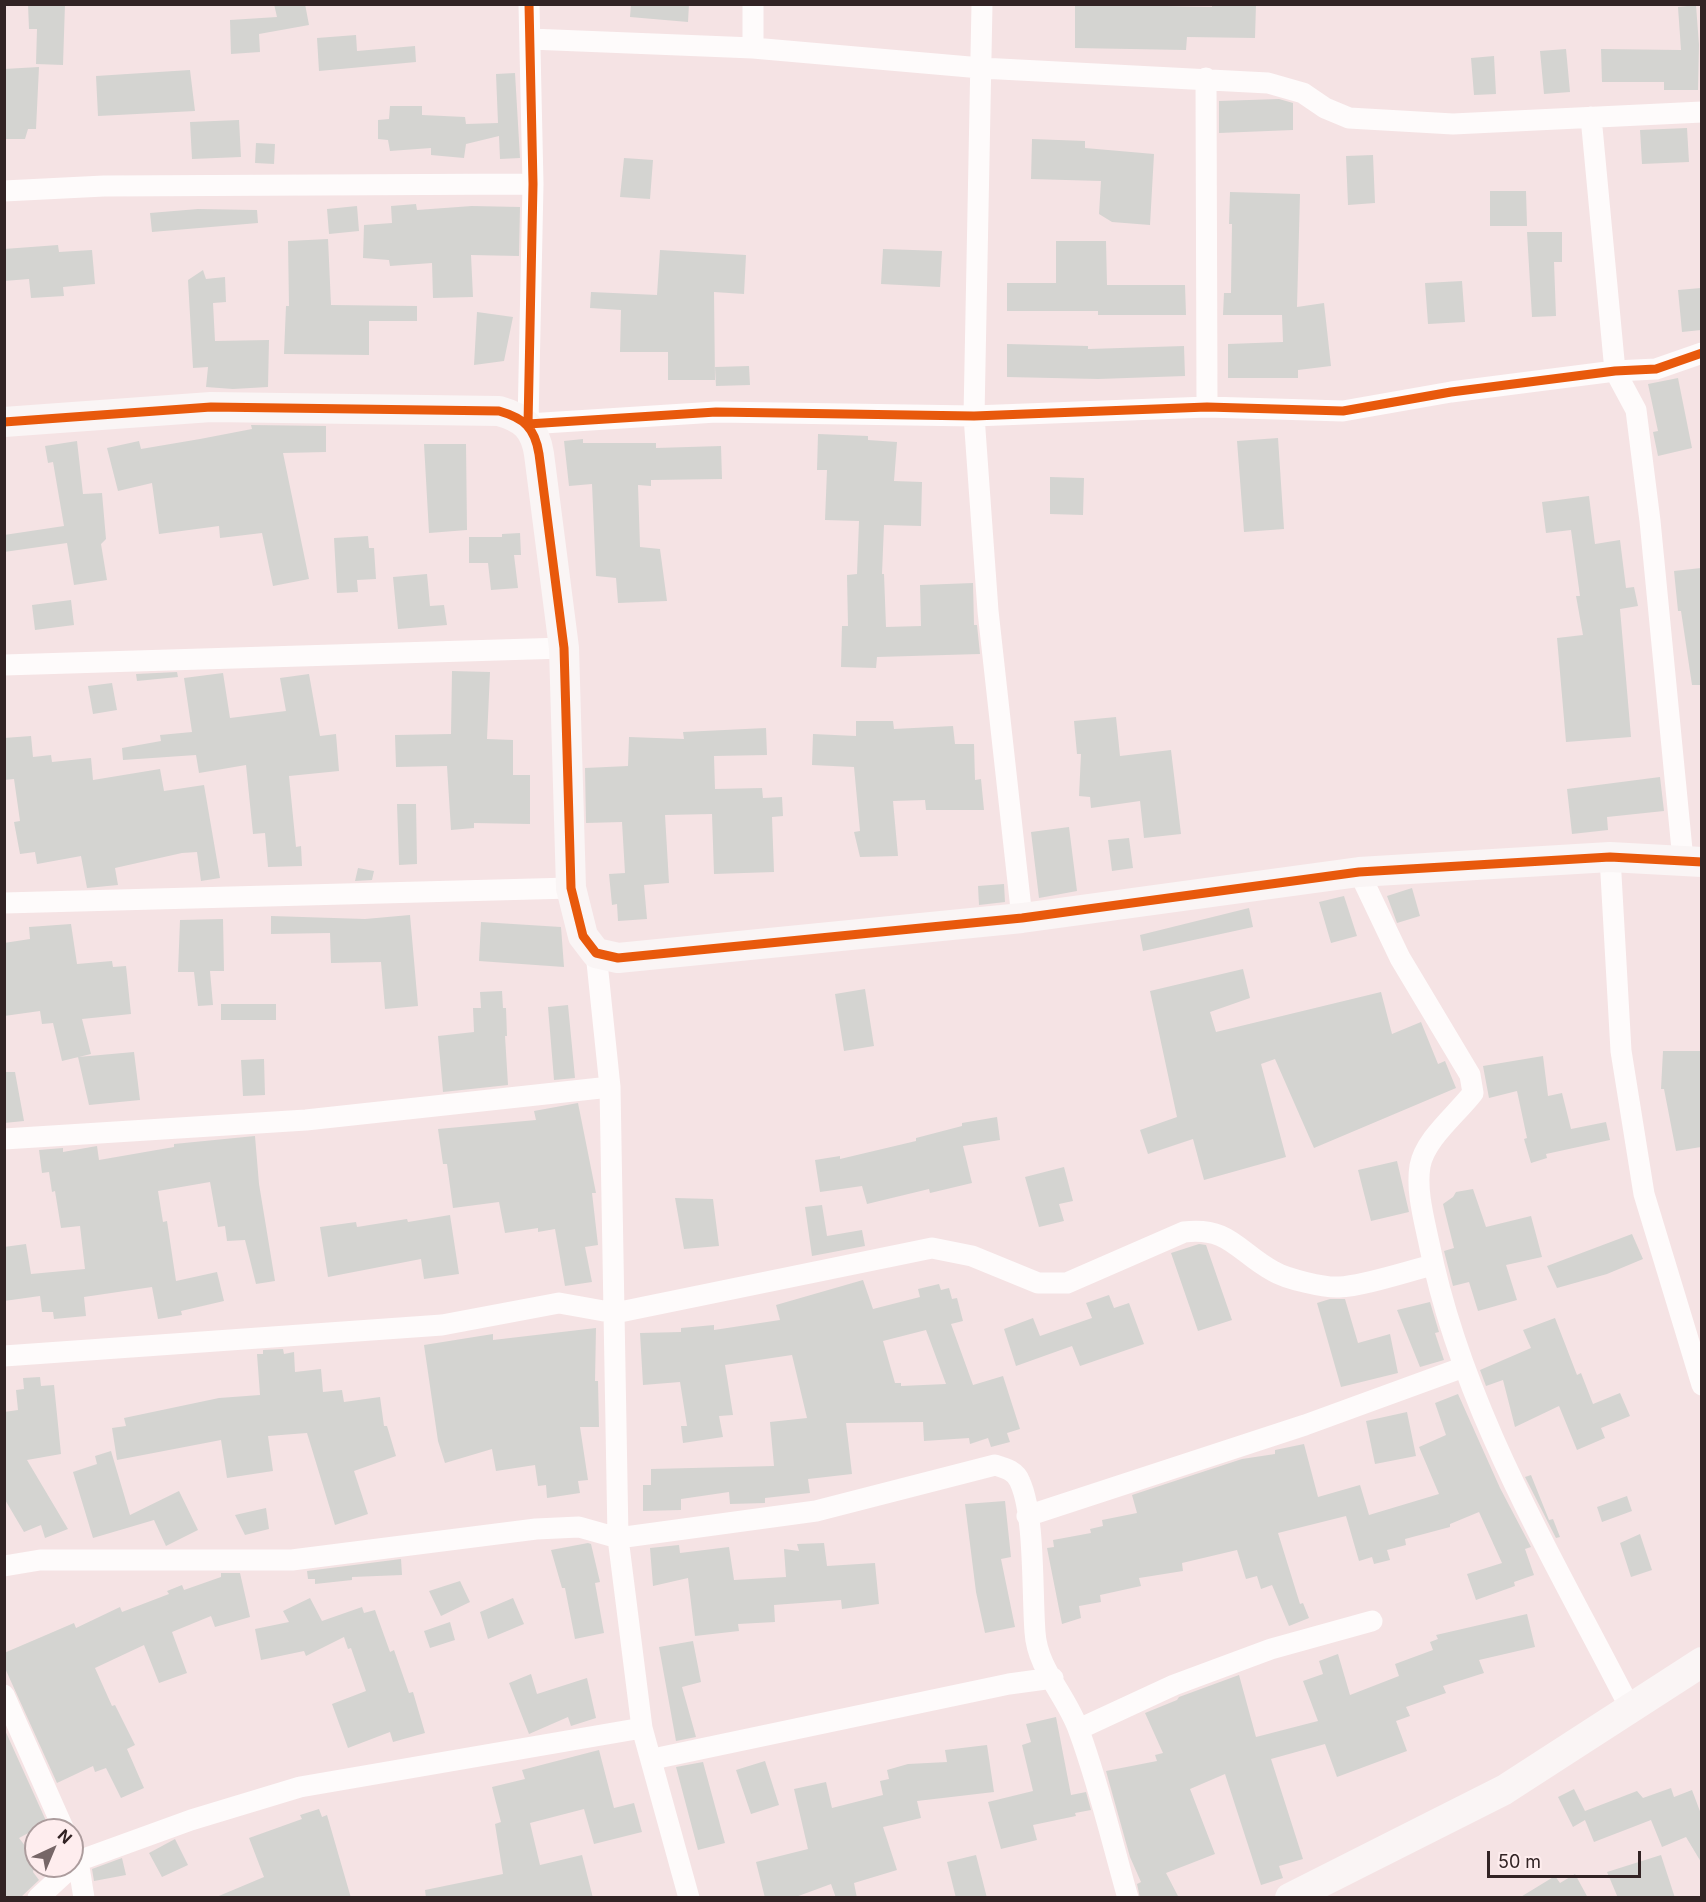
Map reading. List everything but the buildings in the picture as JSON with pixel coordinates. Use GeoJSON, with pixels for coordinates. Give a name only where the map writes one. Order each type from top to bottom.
{"type":"FeatureCollection","features":[{"type":"Feature","properties":{"kind":"street"},"geometry":{"type":"LineString","coordinates":[[528,424],[533,184],[529,4]]}},
{"type":"Feature","properties":{"kind":"street"},"geometry":{"type":"LineString","coordinates":[[753,4],[753,48]]}},
{"type":"Feature","properties":{"kind":"street"},"geometry":{"type":"LineString","coordinates":[[982,4],[974,416],[988,611],[1022,918]]}},
{"type":"Feature","properties":{"kind":"street"},"geometry":{"type":"LineString","coordinates":[[530,39],[753,48],[981,68],[1268,82],[1303,93],[1325,108],[1349,118],[1453,123],[1701,112]]}},
{"type":"Feature","properties":{"kind":"street"},"geometry":{"type":"LineString","coordinates":[[1206,78],[1207,407]]}},
{"type":"Feature","properties":{"kind":"street"},"geometry":{"type":"LineString","coordinates":[[596,953],[618,958],[1022,918],[1359,872],[1610,857],[1692,861],[1636,410],[1615,371],[1591,117]]}},
{"type":"Feature","properties":{"kind":"street"},"geometry":{"type":"LineString","coordinates":[[4,191],[104,186],[533,184]]}},
{"type":"Feature","properties":{"kind":"street"},"geometry":{"type":"LineString","coordinates":[[528,424],[716,412],[974,416],[1207,407],[1343,411],[1451,392],[1615,371],[1656,369],[1701,353]]}},
{"type":"Feature","properties":{"kind":"street"},"geometry":{"type":"LineString","coordinates":[[4,422],[211,407],[499,411],[515,416],[528,424],[537,439],[564,648],[571,888],[584,936],[596,953],[610,1087],[618,1538],[642,1728],[653,1759],[689,1898]]}},
{"type":"Feature","properties":{"kind":"street"},"geometry":{"type":"LineString","coordinates":[[4,665],[564,648]]}},
{"type":"Feature","properties":{"kind":"street"},"geometry":{"type":"LineString","coordinates":[[1610,857],[1621,1051],[1644,1194],[1701,1385]]}},
{"type":"Feature","properties":{"kind":"street"},"geometry":{"type":"LineString","coordinates":[[1359,872],[1400,958],[1470,1075],[1473,1093],[1427,1148],[1420,1167],[1421,1203],[1433,1265],[1464,1367],[1506,1466],[1630,1708]]}},
{"type":"Feature","properties":{"kind":"street"},"geometry":{"type":"LineString","coordinates":[[4,903],[571,888]]}},
{"type":"Feature","properties":{"kind":"street"},"geometry":{"type":"LineString","coordinates":[[4,1139],[306,1119],[610,1087]]}},
{"type":"Feature","properties":{"kind":"street"},"geometry":{"type":"LineString","coordinates":[[4,1356],[442,1325],[559,1302],[615,1313],[932,1248],[972,1257],[1038,1283],[1067,1283],[1184,1232],[1200,1230],[1218,1234],[1240,1246],[1273,1272],[1339,1287],[1433,1265]]}},
{"type":"Feature","properties":{"kind":"street"},"geometry":{"type":"LineString","coordinates":[[1027,1516],[1305,1425],[1464,1367]]}},
{"type":"Feature","properties":{"kind":"street"},"geometry":{"type":"LineString","coordinates":[[4,1566],[40,1560],[292,1560],[536,1529],[579,1527],[618,1538],[816,1511],[995,1465],[1009,1469],[1020,1481],[1027,1516],[1039,1658],[1053,1678],[1079,1730],[1128,1898]]}},
{"type":"Feature","properties":{"kind":"street"},"geometry":{"type":"LineString","coordinates":[[1079,1730],[1174,1685],[1271,1649],[1372,1621]]}},
{"type":"Feature","properties":{"kind":"street"},"geometry":{"type":"LineString","coordinates":[[1290,1898],[1504,1790],[1701,1662]]}},
{"type":"Feature","properties":{"kind":"street"},"geometry":{"type":"LineString","coordinates":[[653,1759],[1009,1684],[1053,1678]]}},
{"type":"Feature","properties":{"kind":"street"},"geometry":{"type":"LineString","coordinates":[[4,1695],[59,1818]]}},
{"type":"Feature","properties":{"kind":"street"},"geometry":{"type":"LineString","coordinates":[[84,1851],[300,1787],[642,1728]]}},
{"type":"Feature","properties":{"kind":"street"},"geometry":{"type":"LineString","coordinates":[[38,1898],[55,1878]]}},
{"type":"Feature","properties":{"kind":"street"},"geometry":{"type":"LineString","coordinates":[[80,1878],[84,1898]]}},
{"type":"Feature","properties":{"kind":"cycle path"},"geometry":{"type":"LineString","coordinates":[[529,4],[533,184],[528,424],[716,412],[974,416],[1207,407],[1343,411],[1451,392],[1615,371],[1656,369],[1702,353]]}},
{"type":"Feature","properties":{"kind":"cycle path"},"geometry":{"type":"LineString","coordinates":[[4,422],[211,407],[499,411],[527,425],[535,437],[539,454],[564,648],[571,888],[583,936],[596,953],[618,958],[1022,918],[1359,872],[1610,857],[1702,862]]}}]}
